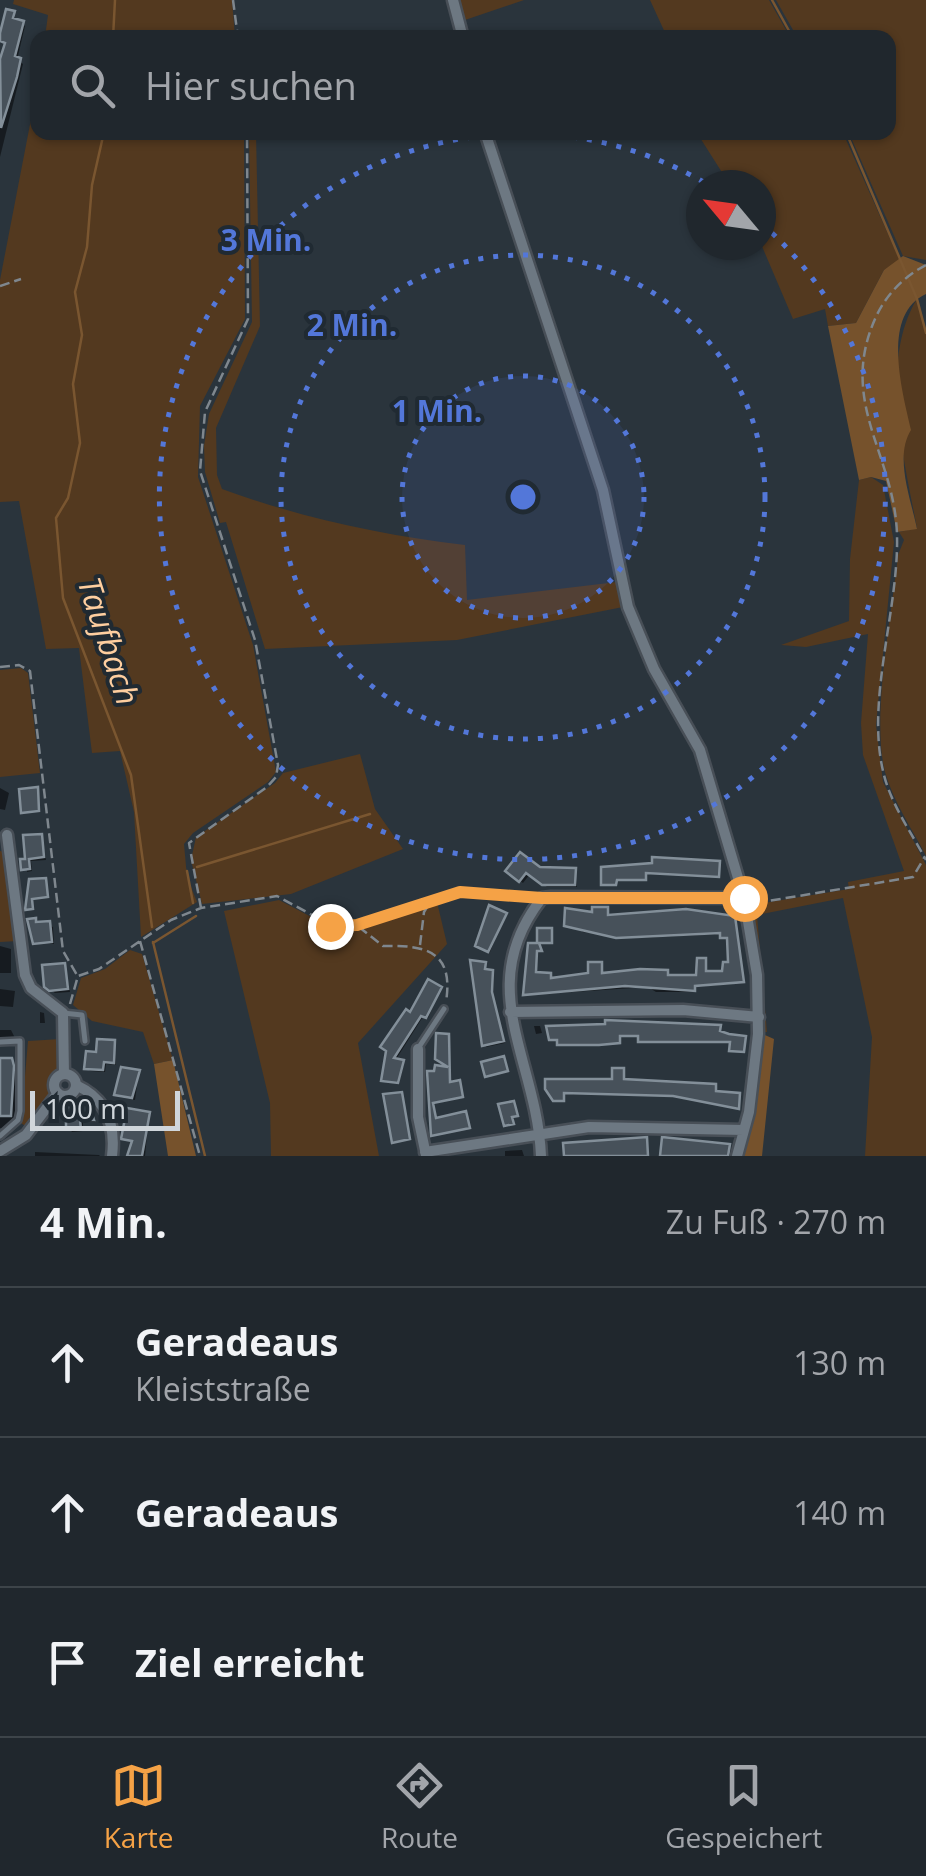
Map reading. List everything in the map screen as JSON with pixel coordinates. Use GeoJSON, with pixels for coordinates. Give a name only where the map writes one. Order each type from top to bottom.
{"type":"FeatureCollection","features":[{"type":"Feature","properties":{"kind":"street"},"geometry":{"type":"LineString","coordinates":[[453,0],[461,30]]}},
{"type":"Feature","properties":{"kind":"street"},"geometry":{"type":"LineString","coordinates":[[489,140],[603,490],[628,607],[654,669],[700,750],[744,902],[757,975],[758,1017],[744,1130],[737,1156]]}},
{"type":"Feature","properties":{"kind":"street"},"geometry":{"type":"LineString","coordinates":[[8,836],[24,975],[31,988],[63,1013],[64,1074],[54,1083],[58,1094]]}},
{"type":"Feature","properties":{"kind":"street"},"geometry":{"type":"LineString","coordinates":[[541,1156],[540,1131],[506,984],[516,937],[542,898],[744,902]]}},
{"type":"Feature","properties":{"kind":"street"},"geometry":{"type":"LineString","coordinates":[[510,1012],[683,1010],[758,1017]]}},
{"type":"Feature","properties":{"kind":"street"},"geometry":{"type":"LineString","coordinates":[[418,1049],[418,1117],[426,1154],[540,1131],[673,1125],[744,1130]]}},
{"type":"Feature","properties":{"kind":"street"},"geometry":{"type":"LineString","coordinates":[[64,1074],[100,1099],[112,1124],[112,1156]]}},
{"type":"Feature","properties":{"kind":"street"},"geometry":{"type":"LineString","coordinates":[[58,1094],[70,1094],[76,1085]]}},
{"type":"Feature","properties":{"kind":"street"},"geometry":{"type":"LineString","coordinates":[[0,1151],[26,1135],[58,1094]]}},
{"type":"Feature","properties":{"kind":"lane"},"geometry":{"type":"LineString","coordinates":[[418,1049],[444,1008]]}},
{"type":"Feature","properties":{"kind":"lane"},"geometry":{"type":"LineString","coordinates":[[63,1013],[82,1015],[85,1041]]}},
{"type":"Feature","properties":{"kind":"lane"},"geometry":{"type":"LineString","coordinates":[[0,1042],[20,1042],[20,1111],[0,1136]]}},
{"type":"Feature","properties":{"kind":"path"},"geometry":{"type":"LineString","coordinates":[[234,0],[237,30]]}},
{"type":"Feature","properties":{"kind":"path"},"geometry":{"type":"LineString","coordinates":[[201,908],[189,844],[268,786],[278,765],[255,640],[200,471],[206,412],[248,319],[247,140]]}},
{"type":"Feature","properties":{"kind":"path"},"geometry":{"type":"LineString","coordinates":[[744,902],[913,877],[925,859],[891,796],[879,743],[897,532],[862,403],[861,367],[866,338],[894,289],[926,265]]}},
{"type":"Feature","properties":{"kind":"path"},"geometry":{"type":"LineString","coordinates":[[0,286],[22,279]]}},
{"type":"Feature","properties":{"kind":"path"},"geometry":{"type":"LineString","coordinates":[[0,668],[19,665],[30,671],[63,950],[78,976]]}},
{"type":"Feature","properties":{"kind":"path"},"geometry":{"type":"LineString","coordinates":[[78,976],[100,969],[171,920],[201,908],[277,896],[290,899],[330,926],[357,925],[460,892],[542,898]]}},
{"type":"Feature","properties":{"kind":"path"},"geometry":{"type":"LineString","coordinates":[[419,946],[424,912],[434,898]]}},
{"type":"Feature","properties":{"kind":"path"},"geometry":{"type":"LineString","coordinates":[[357,925],[383,946],[419,946],[434,954],[446,972],[444,1008]]}},
{"type":"Feature","properties":{"kind":"path"},"geometry":{"type":"LineString","coordinates":[[140,941],[200,1156]]}},
{"type":"Feature","properties":{"kind":"path"},"geometry":{"type":"LineString","coordinates":[[63,1013],[78,976]]}},
{"type":"Feature","properties":{"kind":"shaded area"},"geometry":{"type":"Polygon","coordinates":[[[14,0],[232,0],[234,30],[46,30],[48,15],[13,4],[14,0]]]}},
{"type":"Feature","properties":{"kind":"shaded area"},"geometry":{"type":"Polygon","coordinates":[[[457,0],[524,0],[462,21],[457,0]]]}},
{"type":"Feature","properties":{"kind":"shaded area"},"geometry":{"type":"Polygon","coordinates":[[[650,0],[769,0],[786,30],[664,30],[650,0]]]}},
{"type":"Feature","properties":{"kind":"shaded area"},"geometry":{"type":"Polygon","coordinates":[[[776,0],[926,0],[926,260],[903,256],[852,140],[896,140],[896,30],[793,30],[776,0]]]}},
{"type":"Feature","properties":{"kind":"shaded area"},"geometry":{"type":"Polygon","coordinates":[[[30,124],[30,140],[244,140],[245,319],[200,406],[198,477],[253,645],[276,772],[268,782],[193,833],[184,844],[187,877],[197,902],[141,937],[134,812],[120,751],[92,753],[79,648],[46,649],[19,501],[0,502],[0,280],[30,124]]]}},
{"type":"Feature","properties":{"kind":"shaded area"},"geometry":{"type":"Polygon","coordinates":[[[249,140],[256,140],[260,326],[216,428],[217,475],[222,489],[342,524],[465,545],[467,600],[617,582],[623,607],[457,640],[265,649],[226,522],[220,523],[205,472],[209,414],[252,322],[249,140]]]}},
{"type":"Feature","properties":{"kind":"shaded area"},"geometry":{"type":"Polygon","coordinates":[[[701,140],[846,140],[900,261],[884,270],[856,323],[828,326],[825,309],[793,319],[768,260],[776,260],[776,170],[720,170],[701,140]]]}},
{"type":"Feature","properties":{"kind":"shaded area"},"geometry":{"type":"Polygon","coordinates":[[[903,256],[926,265],[926,294],[912,304],[899,337],[900,377],[911,430],[904,465],[917,529],[897,532],[886,481],[871,477],[859,480],[828,326],[856,323],[884,270],[903,256]]]}},
{"type":"Feature","properties":{"kind":"shaded area"},"geometry":{"type":"Polygon","coordinates":[[[917,299],[926,335],[926,856],[888,783],[880,723],[898,555],[904,540],[899,532],[917,528],[901,442],[897,380],[899,351],[917,299]]]}},
{"type":"Feature","properties":{"kind":"shaded area"},"geometry":{"type":"Polygon","coordinates":[[[871,477],[883,485],[894,542],[876,725],[883,782],[926,865],[926,1156],[865,1156],[872,1037],[843,898],[757,915],[767,1032],[760,1032],[746,906],[849,889],[848,882],[904,871],[863,755],[861,723],[868,634],[806,647],[781,645],[849,621],[850,559],[859,480],[871,477]]]}},
{"type":"Feature","properties":{"kind":"shaded area"},"geometry":{"type":"Polygon","coordinates":[[[21,668],[28,673],[40,773],[0,777],[0,670],[21,668]]]}},
{"type":"Feature","properties":{"kind":"shaded area"},"geometry":{"type":"Polygon","coordinates":[[[360,754],[375,809],[403,849],[291,894],[202,904],[191,860],[196,837],[275,783],[283,773],[360,754]]]}},
{"type":"Feature","properties":{"kind":"shaded area"},"geometry":{"type":"Polygon","coordinates":[[[0,851],[10,853],[18,941],[0,942],[0,851]]]}},
{"type":"Feature","properties":{"kind":"shaded area"},"geometry":{"type":"Polygon","coordinates":[[[436,898],[447,944],[358,1043],[379,1156],[271,1156],[270,1103],[224,911],[279,900],[338,931],[436,898]]]}},
{"type":"Feature","properties":{"kind":"shaded area"},"geometry":{"type":"Polygon","coordinates":[[[130,950],[142,954],[173,1060],[154,1064],[143,1032],[92,1021],[73,1005],[81,978],[105,969],[130,950]]]}},
{"type":"Feature","properties":{"kind":"shaded area"},"geometry":{"type":"Polygon","coordinates":[[[760,1033],[774,1039],[762,1156],[739,1156],[760,1033]]]}},
{"type":"Feature","properties":{"kind":"shaded area"},"geometry":{"type":"Polygon","coordinates":[[[61,1039],[61,1071],[51,1085],[55,1093],[28,1128],[21,1123],[28,1041],[61,1039]]]}},
{"type":"Feature","properties":{"kind":"shaded area"},"geometry":{"type":"Polygon","coordinates":[[[173,1060],[196,1156],[168,1156],[154,1064],[173,1060]]]}},
{"type":"Feature","properties":{"kind":"building"},"geometry":{"type":"Polygon","coordinates":[[[6,9],[15,11],[13,18],[24,21],[15,56],[21,58],[17,77],[1,128],[0,59],[5,43],[0,41],[0,33],[6,9]]]}},
{"type":"Feature","properties":{"kind":"building"},"geometry":{"type":"Polygon","coordinates":[[[38,787],[39,811],[21,813],[19,789],[38,787]]]}},
{"type":"Feature","properties":{"kind":"building"},"geometry":{"type":"Polygon","coordinates":[[[42,834],[44,857],[29,859],[30,869],[21,870],[20,859],[25,859],[23,835],[42,834]]]}},
{"type":"Feature","properties":{"kind":"building"},"geometry":{"type":"Polygon","coordinates":[[[520,852],[540,867],[576,868],[575,885],[542,885],[526,873],[519,882],[505,871],[520,852]]]}},
{"type":"Feature","properties":{"kind":"building"},"geometry":{"type":"Polygon","coordinates":[[[652,857],[720,861],[719,877],[646,873],[646,880],[617,880],[616,885],[601,885],[601,867],[652,863],[652,857]]]}},
{"type":"Feature","properties":{"kind":"building"},"geometry":{"type":"Polygon","coordinates":[[[46,878],[48,897],[32,899],[33,909],[25,910],[29,879],[46,878]]]}},
{"type":"Feature","properties":{"kind":"building"},"geometry":{"type":"Polygon","coordinates":[[[489,905],[507,913],[488,952],[475,946],[489,905]]]}},
{"type":"Feature","properties":{"kind":"building"},"geometry":{"type":"Polygon","coordinates":[[[592,907],[608,907],[608,915],[686,909],[735,916],[744,982],[695,986],[695,991],[625,986],[523,995],[528,943],[537,943],[537,928],[552,928],[552,943],[539,943],[542,951],[537,951],[536,972],[551,973],[551,978],[588,973],[588,962],[602,962],[602,973],[640,969],[696,975],[697,958],[706,958],[706,971],[722,971],[723,962],[728,962],[727,938],[720,938],[720,933],[616,938],[564,926],[565,908],[592,912],[592,907]]]}},
{"type":"Feature","properties":{"kind":"building"},"geometry":{"type":"Polygon","coordinates":[[[36,918],[36,922],[50,921],[52,942],[33,944],[27,919],[36,918]]]}},
{"type":"Feature","properties":{"kind":"building"},"geometry":{"type":"Polygon","coordinates":[[[470,960],[486,962],[485,969],[493,970],[492,992],[504,1041],[482,1046],[470,960]]]}},
{"type":"Feature","properties":{"kind":"building"},"geometry":{"type":"Polygon","coordinates":[[[65,963],[68,989],[49,991],[44,987],[42,965],[65,963]]]}},
{"type":"Feature","properties":{"kind":"building"},"geometry":{"type":"Polygon","coordinates":[[[428,979],[442,987],[426,1018],[421,1016],[394,1058],[404,1060],[398,1083],[381,1081],[386,1051],[380,1047],[406,1009],[410,1012],[428,979]]]}},
{"type":"Feature","properties":{"kind":"building"},"geometry":{"type":"Polygon","coordinates":[[[605,1020],[721,1025],[720,1031],[746,1036],[744,1052],[729,1051],[730,1042],[638,1042],[638,1036],[620,1036],[620,1043],[599,1045],[557,1045],[557,1040],[549,1040],[546,1026],[605,1024],[605,1020]]]}},
{"type":"Feature","properties":{"kind":"building"},"geometry":{"type":"Polygon","coordinates":[[[436,1033],[449,1034],[450,1082],[460,1080],[463,1097],[433,1103],[436,1118],[466,1111],[470,1128],[431,1136],[427,1071],[434,1071],[435,1065],[448,1067],[435,1059],[436,1033]]]}},
{"type":"Feature","properties":{"kind":"building"},"geometry":{"type":"Polygon","coordinates":[[[97,1039],[115,1040],[114,1063],[104,1062],[103,1070],[84,1069],[86,1051],[96,1052],[97,1039]]]}},
{"type":"Feature","properties":{"kind":"building"},"geometry":{"type":"Polygon","coordinates":[[[504,1056],[508,1071],[485,1077],[481,1062],[504,1056]]]}},
{"type":"Feature","properties":{"kind":"building"},"geometry":{"type":"Polygon","coordinates":[[[0,1058],[12,1058],[14,1066],[11,1116],[0,1116],[0,1058]]]}},
{"type":"Feature","properties":{"kind":"building"},"geometry":{"type":"Polygon","coordinates":[[[121,1067],[140,1070],[132,1098],[114,1095],[121,1067]]]}},
{"type":"Feature","properties":{"kind":"building"},"geometry":{"type":"Polygon","coordinates":[[[612,1068],[624,1068],[624,1079],[716,1084],[716,1091],[740,1093],[739,1109],[673,1096],[564,1093],[564,1101],[553,1101],[545,1089],[545,1079],[612,1079],[612,1068]]]}},
{"type":"Feature","properties":{"kind":"building"},"geometry":{"type":"Polygon","coordinates":[[[402,1092],[410,1139],[392,1143],[383,1094],[402,1092]]]}},
{"type":"Feature","properties":{"kind":"building"},"geometry":{"type":"Polygon","coordinates":[[[514,1101],[518,1116],[512,1117],[514,1124],[504,1126],[498,1104],[514,1101]]]}},
{"type":"Feature","properties":{"kind":"building"},"geometry":{"type":"Polygon","coordinates":[[[89,1104],[94,1120],[80,1120],[81,1129],[66,1129],[66,1108],[89,1104]]]}},
{"type":"Feature","properties":{"kind":"building"},"geometry":{"type":"Polygon","coordinates":[[[127,1108],[150,1112],[142,1156],[127,1156],[132,1141],[121,1139],[127,1108]]]}},
{"type":"Feature","properties":{"kind":"building"},"geometry":{"type":"Polygon","coordinates":[[[647,1137],[648,1156],[564,1156],[563,1143],[647,1137]]]}},
{"type":"Feature","properties":{"kind":"building"},"geometry":{"type":"Polygon","coordinates":[[[662,1137],[730,1144],[728,1156],[660,1156],[662,1137]]]}},
{"type":"Feature","properties":{"kind":"waterway","name":"Taufbach"},"geometry":{"type":"LineString","coordinates":[[113,30],[115,0]]}},
{"type":"Feature","properties":{"kind":"waterway"},"geometry":{"type":"LineString","coordinates":[[772,0],[789,30]]}},
{"type":"Feature","properties":{"kind":"waterway","name":"Taufbach"},"geometry":{"type":"LineString","coordinates":[[102,140],[92,185],[87,247],[75,292],[82,335],[73,384],[80,443],[68,498],[56,518],[63,598],[131,775],[152,927]]}},
{"type":"Feature","properties":{"kind":"waterway"},"geometry":{"type":"LineString","coordinates":[[849,140],[917,299],[926,333]]}},
{"type":"Feature","properties":{"kind":"waterway"},"geometry":{"type":"LineString","coordinates":[[197,867],[370,814]]}},
{"type":"Feature","properties":{"kind":"waterway"},"geometry":{"type":"LineString","coordinates":[[187,871],[193,903]]}},
{"type":"Feature","properties":{"kind":"waterway"},"geometry":{"type":"LineString","coordinates":[[153,943],[196,916]]}},
{"type":"Feature","properties":{"kind":"waterway","name":"Taufbach"},"geometry":{"type":"LineString","coordinates":[[153,942],[205,1156]]}},
{"type":"Feature","properties":{"kind":"route"},"geometry":{"type":"LineString","coordinates":[[330,926],[357,925],[460,892],[542,898],[744,898]]}}]}
